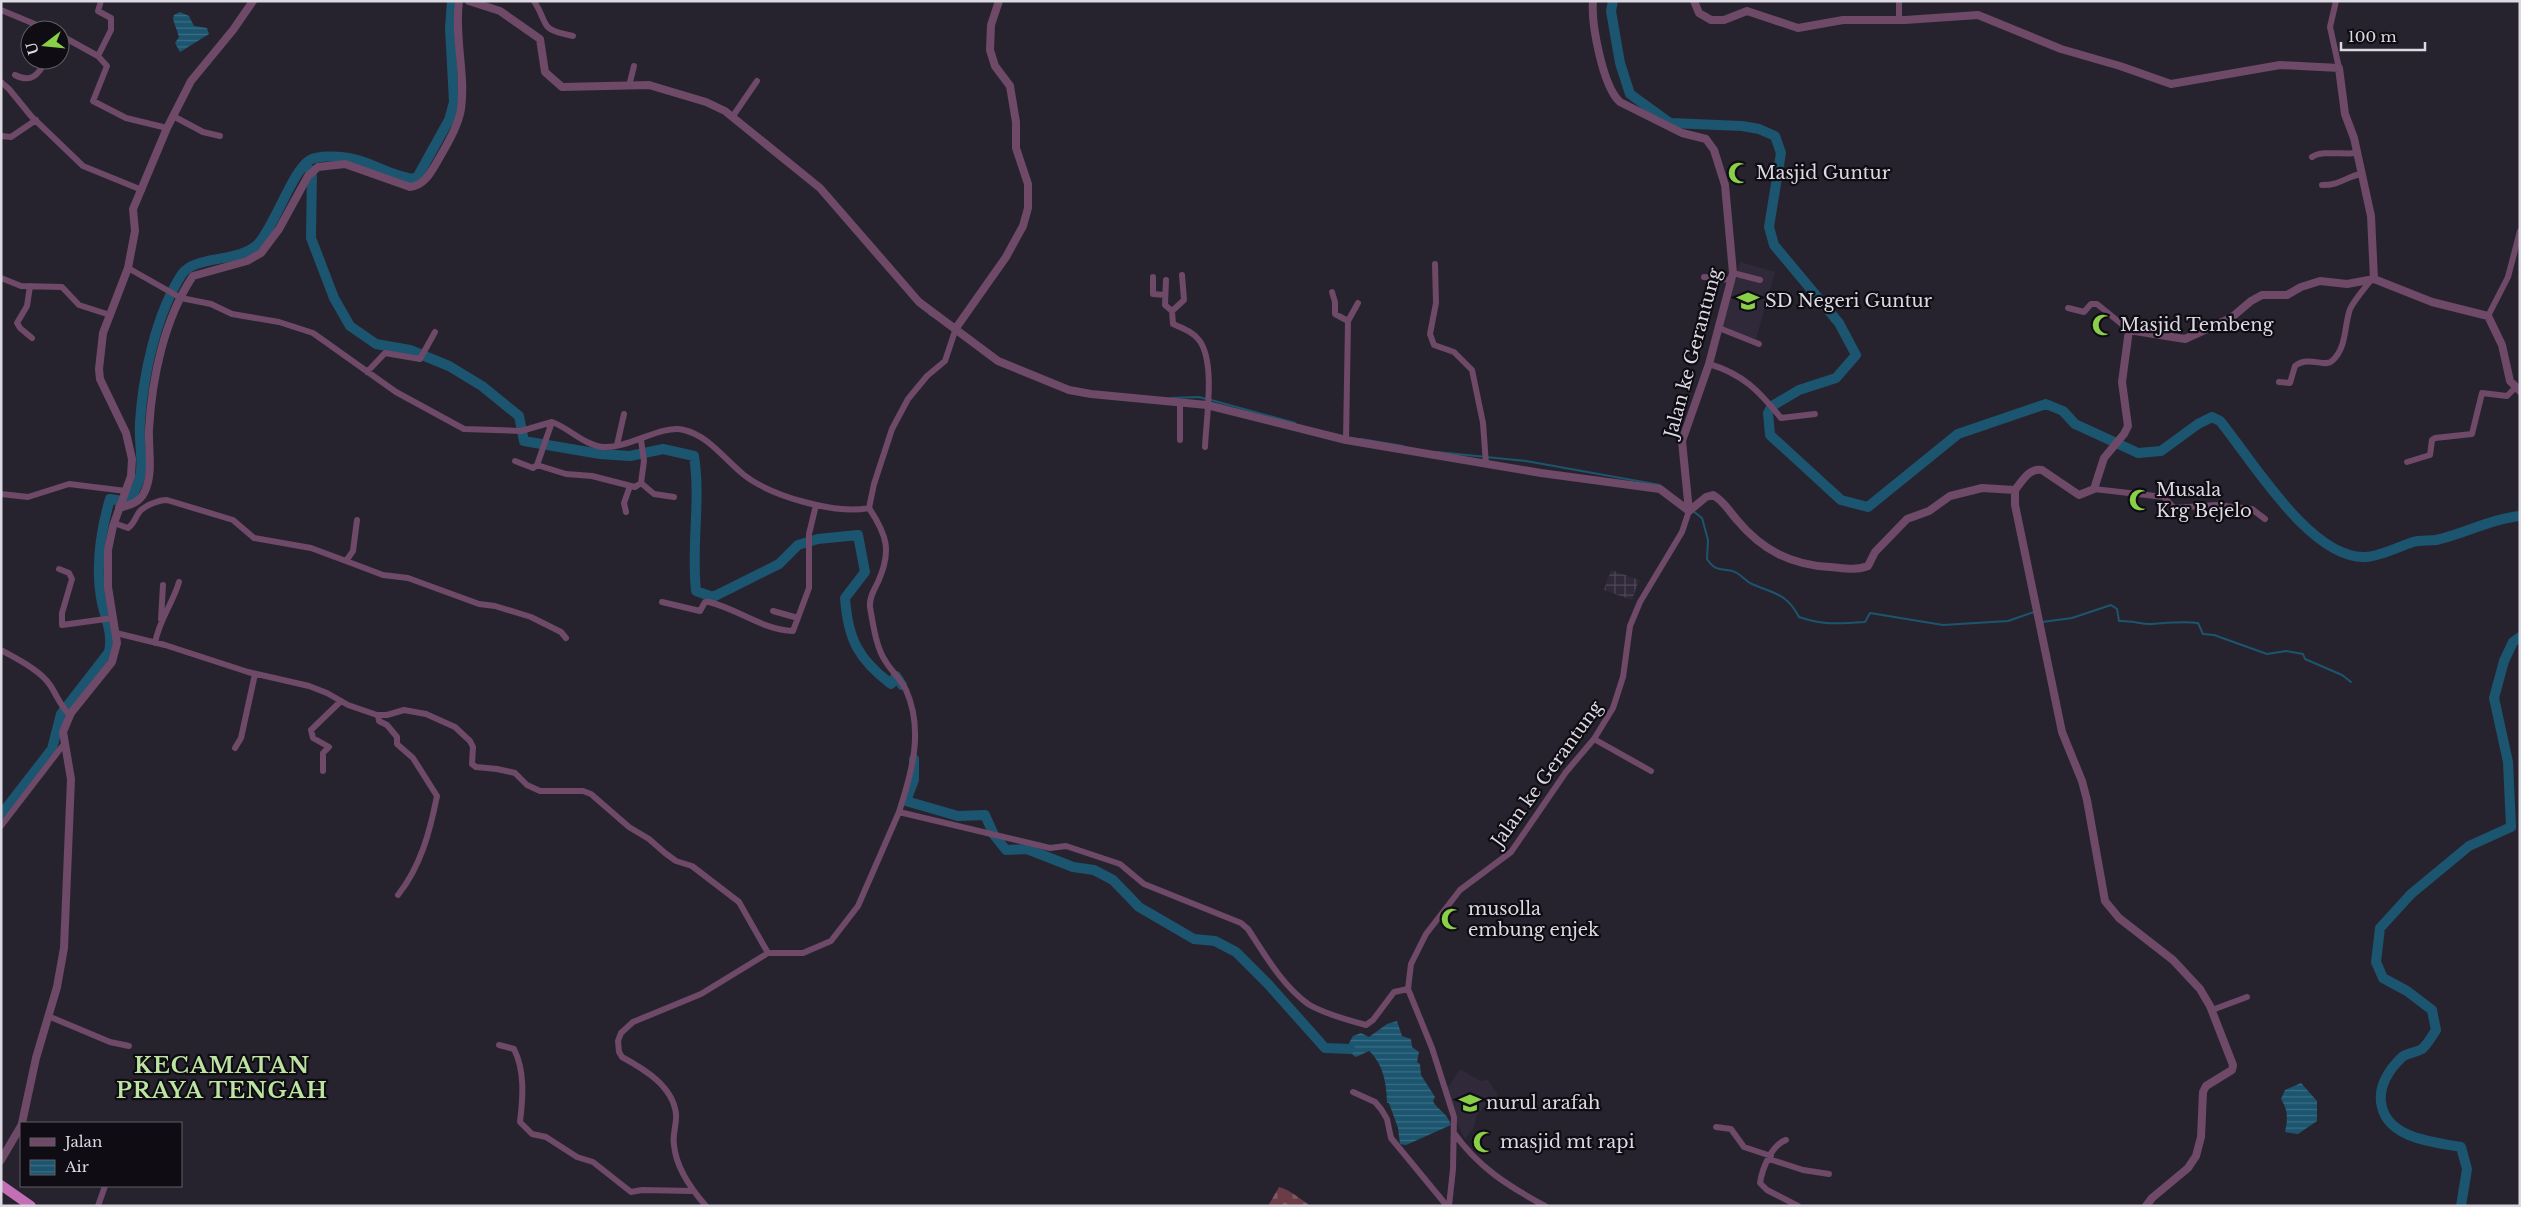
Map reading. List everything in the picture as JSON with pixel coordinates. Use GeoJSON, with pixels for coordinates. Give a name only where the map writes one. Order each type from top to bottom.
{"type":"FeatureCollection","features":[{"type":"Feature","properties":{"kind":"highway"},"geometry":{"type":"LineString","coordinates":[[1,1186],[31,1206]]}},
{"type":"Feature","properties":{"kind":"street"},"geometry":{"type":"LineString","coordinates":[[98,56],[112,27],[111,18],[98,10],[101,1]]}},
{"type":"Feature","properties":{"kind":"street"},"geometry":{"type":"LineString","coordinates":[[23,1122],[39,1044],[57,987],[64,948],[71,793],[70,762],[64,744],[63,732],[67,712],[112,662],[117,648],[116,633],[110,619],[108,562],[114,522],[133,468],[130,446],[114,406],[102,384],[99,369],[103,334],[128,268],[135,230],[133,208],[167,128],[196,74],[233,30],[253,1]]}},
{"type":"Feature","properties":{"kind":"street"},"geometry":{"type":"LineString","coordinates":[[119,508],[138,501],[144,493],[148,482],[149,429],[164,339],[175,296],[193,276],[248,261],[261,253],[279,229],[308,176],[318,167],[345,164],[406,186],[416,186],[426,179],[440,155],[461,110],[457,20],[459,1]]}},
{"type":"Feature","properties":{"kind":"street"},"geometry":{"type":"LineString","coordinates":[[469,1],[500,11],[540,39],[543,53],[543,69],[558,86],[567,89],[649,85],[706,102],[733,116],[820,188],[919,302],[998,361],[1069,390],[1091,394],[1207,405],[1346,438],[1486,458],[1660,489],[1690,511],[1706,497],[1713,495],[1723,502],[1750,535],[1776,554],[1806,565],[1856,569],[1868,566],[1875,552],[1907,519],[1929,511],[1950,496],[1982,488],[2015,490]]}},
{"type":"Feature","properties":{"kind":"street"},"geometry":{"type":"LineString","coordinates":[[534,1],[546,26],[559,33],[573,36]]}},
{"type":"Feature","properties":{"kind":"street"},"geometry":{"type":"LineString","coordinates":[[706,1206],[693,1191],[684,1175],[674,1145],[676,1113],[672,1101],[657,1080],[622,1057],[618,1052],[618,1041],[621,1033],[632,1022],[701,994],[768,953],[803,953],[831,941],[858,906],[899,812],[914,761],[915,717],[902,682],[883,658],[870,605],[871,596],[881,575],[887,548],[881,525],[869,508],[874,484],[892,429],[908,399],[921,382],[945,361],[956,328],[1006,256],[1023,226],[1028,208],[1028,184],[1016,148],[1016,122],[1010,86],[995,66],[990,50],[992,25],[999,1]]}},
{"type":"Feature","properties":{"kind":"street","name":"Jalan ke Gerantung"},"geometry":{"type":"LineString","coordinates":[[1408,989],[1414,954],[1441,914],[1460,890],[1511,852],[1557,783],[1594,739],[1616,702],[1624,677],[1629,631],[1640,602],[1679,537],[1690,511],[1682,441],[1719,328],[1732,277],[1725,185],[1712,144],[1706,139],[1668,126],[1620,102],[1614,97],[1606,75],[1595,29],[1593,1]]}},
{"type":"Feature","properties":{"kind":"street"},"geometry":{"type":"LineString","coordinates":[[1694,1],[1701,15],[1711,20],[1724,20],[1747,11],[1798,28],[1843,20],[1899,20],[1978,15],[2061,49],[2120,66],[2171,84],[2280,65],[2339,68]]}},
{"type":"Feature","properties":{"kind":"street"},"geometry":{"type":"LineString","coordinates":[[1899,1],[1899,20]]}},
{"type":"Feature","properties":{"kind":"street"},"geometry":{"type":"LineString","coordinates":[[2278,382],[2290,383],[2295,366],[2298,363],[2309,360],[2330,363],[2333,360],[2342,345],[2351,307],[2372,280],[2374,234],[2354,138],[2345,114],[2339,68],[2330,27],[2336,1]]}},
{"type":"Feature","properties":{"kind":"street"},"geometry":{"type":"LineString","coordinates":[[1,10],[25,20]]}},
{"type":"Feature","properties":{"kind":"street"},"geometry":{"type":"LineString","coordinates":[[70,41],[98,56],[107,66],[93,101],[126,118],[167,128]]}},
{"type":"Feature","properties":{"kind":"street"},"geometry":{"type":"LineString","coordinates":[[629,86],[634,66]]}},
{"type":"Feature","properties":{"kind":"street"},"geometry":{"type":"LineString","coordinates":[[14,76],[25,80],[31,79],[40,70]]}},
{"type":"Feature","properties":{"kind":"street"},"geometry":{"type":"LineString","coordinates":[[733,116],[758,81]]}},
{"type":"Feature","properties":{"kind":"street"},"geometry":{"type":"LineString","coordinates":[[1,82],[10,88],[36,120],[83,166],[142,190]]}},
{"type":"Feature","properties":{"kind":"street"},"geometry":{"type":"LineString","coordinates":[[173,116],[203,132],[220,136]]}},
{"type":"Feature","properties":{"kind":"street"},"geometry":{"type":"LineString","coordinates":[[1,136],[11,137],[36,120]]}},
{"type":"Feature","properties":{"kind":"street"},"geometry":{"type":"LineString","coordinates":[[2312,157],[2321,153],[2344,155],[2357,153]]}},
{"type":"Feature","properties":{"kind":"street"},"geometry":{"type":"LineString","coordinates":[[2322,185],[2338,184],[2350,176],[2360,174]]}},
{"type":"Feature","properties":{"kind":"street"},"geometry":{"type":"LineString","coordinates":[[2488,316],[2508,277],[2520,232]]}},
{"type":"Feature","properties":{"kind":"street"},"geometry":{"type":"LineString","coordinates":[[1435,264],[1436,303],[1430,334],[1432,343],[1454,352],[1472,370],[1483,423],[1486,458]]}},
{"type":"Feature","properties":{"kind":"street"},"geometry":{"type":"LineString","coordinates":[[128,268],[175,296],[211,304],[232,314],[306,330],[348,356],[367,372],[410,401],[464,429],[521,431],[552,422],[596,445],[618,445],[641,440],[663,432],[685,430],[713,446],[750,479],[816,505],[848,510],[869,508]]}},
{"type":"Feature","properties":{"kind":"street"},"geometry":{"type":"LineString","coordinates":[[1172,311],[1184,300],[1182,274]]}},
{"type":"Feature","properties":{"kind":"street"},"geometry":{"type":"LineString","coordinates":[[1704,277],[1760,280]]}},
{"type":"Feature","properties":{"kind":"street"},"geometry":{"type":"LineString","coordinates":[[1,278],[16,285],[62,287],[79,305],[110,315]]}},
{"type":"Feature","properties":{"kind":"street"},"geometry":{"type":"LineString","coordinates":[[1153,278],[1153,294],[1165,296]]}},
{"type":"Feature","properties":{"kind":"street"},"geometry":{"type":"LineString","coordinates":[[1166,280],[1165,306],[1172,311]]}},
{"type":"Feature","properties":{"kind":"street"},"geometry":{"type":"LineString","coordinates":[[2068,308],[2084,312],[2091,304],[2095,304],[2129,330],[2185,339],[2231,318],[2251,301],[2262,295],[2287,295],[2301,287],[2320,281],[2347,284],[2372,280],[2432,302],[2488,316]]}},
{"type":"Feature","properties":{"kind":"street"},"geometry":{"type":"LineString","coordinates":[[30,286],[27,306],[17,322],[20,328],[32,338]]}},
{"type":"Feature","properties":{"kind":"street"},"geometry":{"type":"LineString","coordinates":[[1332,292],[1335,302],[1335,314],[1348,321]]}},
{"type":"Feature","properties":{"kind":"street"},"geometry":{"type":"LineString","coordinates":[[1346,438],[1348,321],[1358,303]]}},
{"type":"Feature","properties":{"kind":"street"},"geometry":{"type":"LineString","coordinates":[[1172,311],[1173,324],[1194,335],[1202,346],[1207,367],[1208,394],[1205,447]]}},
{"type":"Feature","properties":{"kind":"street"},"geometry":{"type":"LineString","coordinates":[[2407,462],[2430,455],[2432,440],[2435,438],[2472,434],[2482,393],[2506,396],[2518,390],[2510,380],[2502,345],[2488,316]]}},
{"type":"Feature","properties":{"kind":"street"},"geometry":{"type":"LineString","coordinates":[[1719,328],[1759,344]]}},
{"type":"Feature","properties":{"kind":"street"},"geometry":{"type":"LineString","coordinates":[[2094,489],[2104,458],[2124,434],[2128,426],[2122,395],[2122,373],[2129,330]]}},
{"type":"Feature","properties":{"kind":"street"},"geometry":{"type":"LineString","coordinates":[[367,372],[383,354],[418,359],[424,353],[435,332]]}},
{"type":"Feature","properties":{"kind":"street"},"geometry":{"type":"LineString","coordinates":[[1708,364],[1738,375],[1756,388],[1781,418],[1815,414]]}},
{"type":"Feature","properties":{"kind":"street"},"geometry":{"type":"LineString","coordinates":[[1180,402],[1180,440]]}},
{"type":"Feature","properties":{"kind":"street"},"geometry":{"type":"LineString","coordinates":[[618,445],[624,414]]}},
{"type":"Feature","properties":{"kind":"street"},"geometry":{"type":"LineString","coordinates":[[537,465],[552,422]]}},
{"type":"Feature","properties":{"kind":"street"},"geometry":{"type":"LineString","coordinates":[[515,461],[533,468],[537,465],[566,474],[592,476],[635,487],[641,483],[644,462],[641,440]]}},
{"type":"Feature","properties":{"kind":"street"},"geometry":{"type":"LineString","coordinates":[[2146,1206],[2192,1162],[2201,1137],[2204,1089],[2233,1069],[2232,1060],[2212,1010],[2200,989],[2182,968],[2119,918],[2105,901],[2087,800],[2060,725],[2053,682],[2034,602],[2016,505],[2015,490],[2030,472],[2038,469],[2078,495],[2094,489],[2164,497],[2170,506],[2180,509],[2197,505],[2252,510],[2265,519]]}},
{"type":"Feature","properties":{"kind":"street"},"geometry":{"type":"LineString","coordinates":[[641,483],[654,494],[674,497]]}},
{"type":"Feature","properties":{"kind":"street"},"geometry":{"type":"LineString","coordinates":[[1,494],[28,497],[69,484],[125,495]]}},
{"type":"Feature","properties":{"kind":"street"},"geometry":{"type":"LineString","coordinates":[[626,512],[624,503],[630,486]]}},
{"type":"Feature","properties":{"kind":"street"},"geometry":{"type":"LineString","coordinates":[[114,522],[128,528],[134,523],[141,510],[158,501],[167,500],[233,520],[254,538],[311,548],[383,575],[408,578],[479,604],[495,606],[531,617],[561,632],[566,638]]}},
{"type":"Feature","properties":{"kind":"street"},"geometry":{"type":"LineString","coordinates":[[662,602],[700,611],[705,602],[709,602],[738,611],[769,626],[793,630],[809,588],[809,534],[816,505]]}},
{"type":"Feature","properties":{"kind":"street"},"geometry":{"type":"LineString","coordinates":[[346,562],[353,551],[358,528],[357,520]]}},
{"type":"Feature","properties":{"kind":"street"},"geometry":{"type":"LineString","coordinates":[[59,569],[69,573],[72,579],[62,613],[62,625],[110,619]]}},
{"type":"Feature","properties":{"kind":"street"},"geometry":{"type":"LineString","coordinates":[[161,621],[176,596],[180,582]]}},
{"type":"Feature","properties":{"kind":"street"},"geometry":{"type":"LineString","coordinates":[[155,643],[161,621],[163,585]]}},
{"type":"Feature","properties":{"kind":"street"},"geometry":{"type":"LineString","coordinates":[[772,611],[798,618]]}},
{"type":"Feature","properties":{"kind":"street"},"geometry":{"type":"LineString","coordinates":[[116,633],[255,674],[309,686],[360,710],[378,715],[404,710],[426,714],[455,727],[473,746],[472,764],[476,767],[497,769],[515,774],[527,785],[540,791],[583,791],[591,794],[629,827],[650,839],[670,857],[692,866],[739,902],[768,953]]}},
{"type":"Feature","properties":{"kind":"street"},"geometry":{"type":"LineString","coordinates":[[1,650],[45,679],[67,712]]}},
{"type":"Feature","properties":{"kind":"street"},"geometry":{"type":"LineString","coordinates":[[235,748],[241,738],[255,674]]}},
{"type":"Feature","properties":{"kind":"street"},"geometry":{"type":"LineString","coordinates":[[323,770],[323,753],[329,748],[324,742],[313,738],[311,730],[341,701]]}},
{"type":"Feature","properties":{"kind":"street"},"geometry":{"type":"LineString","coordinates":[[378,715],[379,721],[387,725],[397,737],[396,744],[413,758],[437,796],[428,838],[414,870],[398,895]]}},
{"type":"Feature","properties":{"kind":"street"},"geometry":{"type":"LineString","coordinates":[[1594,739],[1651,771]]}},
{"type":"Feature","properties":{"kind":"street"},"geometry":{"type":"LineString","coordinates":[[1,826],[64,744]]}},
{"type":"Feature","properties":{"kind":"street"},"geometry":{"type":"LineString","coordinates":[[899,812],[1050,848],[1066,846],[1120,864],[1144,884],[1241,923],[1248,929],[1285,981],[1309,1004],[1318,1009],[1366,1025],[1373,1020],[1394,992],[1408,989],[1432,1048],[1454,1118],[1448,1206]]}},
{"type":"Feature","properties":{"kind":"street"},"geometry":{"type":"LineString","coordinates":[[2212,1010],[2246,997]]}},
{"type":"Feature","properties":{"kind":"street"},"geometry":{"type":"LineString","coordinates":[[47,1019],[110,1042],[129,1046]]}},
{"type":"Feature","properties":{"kind":"street"},"geometry":{"type":"LineString","coordinates":[[499,1045],[514,1049],[519,1061],[522,1083],[520,1122],[527,1130],[546,1137],[577,1157],[594,1162],[631,1192],[642,1190],[693,1191]]}},
{"type":"Feature","properties":{"kind":"street"},"geometry":{"type":"LineString","coordinates":[[1353,1092],[1375,1102],[1382,1109],[1392,1138],[1448,1206]]}},
{"type":"Feature","properties":{"kind":"street"},"geometry":{"type":"LineString","coordinates":[[1716,1127],[1730,1129],[1744,1148],[1803,1170],[1829,1174]]}},
{"type":"Feature","properties":{"kind":"street"},"geometry":{"type":"LineString","coordinates":[[1,1160],[20,1128]]}},
{"type":"Feature","properties":{"kind":"street"},"geometry":{"type":"LineString","coordinates":[[1454,1133],[1468,1152],[1493,1175],[1544,1206]]}},
{"type":"Feature","properties":{"kind":"street"},"geometry":{"type":"LineString","coordinates":[[1786,1140],[1776,1146],[1760,1179],[1762,1186],[1798,1206]]}},
{"type":"Feature","properties":{"kind":"street"},"geometry":{"type":"LineString","coordinates":[[98,1206],[105,1187]]}},
{"type":"Feature","properties":{"kind":"shaded area","name":"SD Negeri Guntur"},"geometry":{"type":"Polygon","coordinates":[[[1740,262],[1775,272],[1756,339],[1720,329],[1740,262]]]}},
{"type":"Feature","properties":{"kind":"shaded area"},"geometry":{"type":"Polygon","coordinates":[[[1611,570],[1639,580],[1632,600],[1604,590],[1611,570]]]}},
{"type":"Feature","properties":{"kind":"shaded area","name":"nurul arafah"},"geometry":{"type":"Polygon","coordinates":[[[1460,1069],[1480,1081],[1488,1080],[1498,1095],[1486,1104],[1477,1115],[1473,1129],[1465,1139],[1457,1124],[1447,1089],[1460,1069]]]}},
{"type":"Feature","properties":{"kind":"green space"},"geometry":{"type":"Polygon","coordinates":[[[1279,1187],[1288,1191],[1312,1206],[1268,1206],[1279,1187]]]}},
{"type":"Feature","properties":{"kind":"water"},"geometry":{"type":"Polygon","coordinates":[[[180,12],[189,16],[194,26],[207,28],[209,34],[180,52],[175,43],[179,37],[173,19],[174,15],[180,12]]]}},
{"type":"Feature","properties":{"kind":"water"},"geometry":{"type":"Polygon","coordinates":[[[1397,1021],[1402,1036],[1411,1039],[1412,1047],[1419,1052],[1417,1062],[1420,1064],[1421,1075],[1435,1097],[1433,1101],[1447,1117],[1451,1125],[1406,1145],[1400,1144],[1398,1128],[1389,1103],[1387,1103],[1385,1082],[1378,1062],[1369,1051],[1356,1057],[1350,1053],[1349,1043],[1353,1036],[1361,1033],[1369,1037],[1387,1024],[1397,1021]]]}},
{"type":"Feature","properties":{"kind":"water"},"geometry":{"type":"Polygon","coordinates":[[[2301,1083],[2317,1101],[2317,1121],[2298,1134],[2285,1132],[2287,1115],[2281,1099],[2285,1090],[2301,1083]]]}},
{"type":"Feature","properties":{"kind":"waterway"},"geometry":{"type":"LineString","coordinates":[[1,815],[52,749],[61,714],[109,652],[110,633],[102,603],[99,577],[101,538],[110,499],[128,502],[139,481],[142,463],[140,422],[144,385],[158,326],[173,290],[182,274],[188,268],[207,261],[240,254],[258,244],[265,235],[292,183],[305,163],[312,159],[331,156],[351,158],[396,175],[414,179],[418,176],[449,120],[454,102],[450,28],[452,1]]}},
{"type":"Feature","properties":{"kind":"waterway"},"geometry":{"type":"LineString","coordinates":[[1613,1],[1611,11],[1620,63],[1630,94],[1670,123],[1742,126],[1759,129],[1775,136],[1781,153],[1769,227],[1774,245],[1839,323],[1856,355],[1836,378],[1799,390],[1772,406],[1768,413],[1770,435],[1841,500],[1868,507],[1958,434],[2046,404],[2063,411],[2075,424],[2138,453],[2161,451],[2198,424],[2212,417],[2220,421],[2284,505],[2304,526],[2324,542],[2345,554],[2372,556],[2413,542],[2436,540],[2498,520],[2520,516]]}},
{"type":"Feature","properties":{"kind":"waterway"},"geometry":{"type":"LineString","coordinates":[[304,166],[312,171],[311,238],[334,298],[350,326],[376,344],[410,350],[449,366],[482,386],[519,416],[524,441],[600,454],[630,456],[663,449],[694,456],[697,490],[696,591],[713,597],[779,564],[798,545],[818,539],[858,535],[865,572],[845,598],[852,637],[870,666],[891,684],[896,676],[902,685]]}},
{"type":"Feature","properties":{"kind":"waterway"},"geometry":{"type":"LineString","coordinates":[[929,314],[948,326]]}},
{"type":"Feature","properties":{"kind":"waterway"},"geometry":{"type":"LineString","coordinates":[[1171,398],[1199,397],[1206,399]]}},
{"type":"Feature","properties":{"kind":"waterway"},"geometry":{"type":"LineString","coordinates":[[1211,400],[1295,423]]}},
{"type":"Feature","properties":{"kind":"waterway"},"geometry":{"type":"LineString","coordinates":[[1361,439],[1403,446]]}},
{"type":"Feature","properties":{"kind":"waterway"},"geometry":{"type":"LineString","coordinates":[[1437,452],[1526,461],[1660,485]]}},
{"type":"Feature","properties":{"kind":"waterway"},"geometry":{"type":"LineString","coordinates":[[1693,511],[1702,518],[1708,540],[1707,559],[1714,567],[1733,571],[1750,583],[1784,598],[1799,617],[1808,620],[1832,623],[1865,622],[1870,613],[1943,625],[2008,621],[2034,612]]}},
{"type":"Feature","properties":{"kind":"waterway"},"geometry":{"type":"LineString","coordinates":[[2042,622],[2072,618],[2111,605],[2117,609],[2119,621],[2151,624],[2198,623],[2203,634],[2214,635],[2267,654],[2286,651],[2303,654],[2305,659],[2342,675],[2351,682]]}},
{"type":"Feature","properties":{"kind":"waterway"},"geometry":{"type":"LineString","coordinates":[[2461,1206],[2467,1169],[2461,1147],[2424,1140],[2400,1131],[2391,1124],[2384,1114],[2381,1096],[2383,1084],[2389,1073],[2403,1056],[2422,1049],[2436,1030],[2432,1010],[2407,991],[2383,978],[2376,962],[2380,928],[2411,894],[2469,846],[2511,827],[2508,762],[2494,698],[2504,661],[2513,642],[2520,637]]}},
{"type":"Feature","properties":{"kind":"waterway"},"geometry":{"type":"LineString","coordinates":[[914,759],[914,780],[906,801],[958,816],[985,815],[994,835],[1006,850],[1027,849],[1073,867],[1094,870],[1113,880],[1139,907],[1194,939],[1215,941],[1236,952],[1268,984],[1325,1048],[1350,1049]]}},
{"type":"Feature","properties":{"kind":"place","name":"Masjid Guntur"},"geometry":{"type":"Point","coordinates":[1739,173]}},
{"type":"Feature","properties":{"kind":"place","name":"SD Negeri Guntur"},"geometry":{"type":"Point","coordinates":[1748,301]}},
{"type":"Feature","properties":{"kind":"place","name":"Masjid Tembeng"},"geometry":{"type":"Point","coordinates":[2103,325]}},
{"type":"Feature","properties":{"kind":"place","name":"Musala Krg Bejelo"},"geometry":{"type":"Point","coordinates":[2140,500]}},
{"type":"Feature","properties":{"kind":"place","name":"musolla embung enjek"},"geometry":{"type":"Point","coordinates":[1452,919]}},
{"type":"Feature","properties":{"kind":"place","name":"nurul arafah"},"geometry":{"type":"Point","coordinates":[1470,1103]}},
{"type":"Feature","properties":{"kind":"place","name":"masjid mt rapi"},"geometry":{"type":"Point","coordinates":[1484,1142]}},
{"type":"Feature","properties":{"kind":"district","name":"KECAMATAN PRAYA TENGAH"},"geometry":{"type":"Point","coordinates":[222,1078]}}]}
